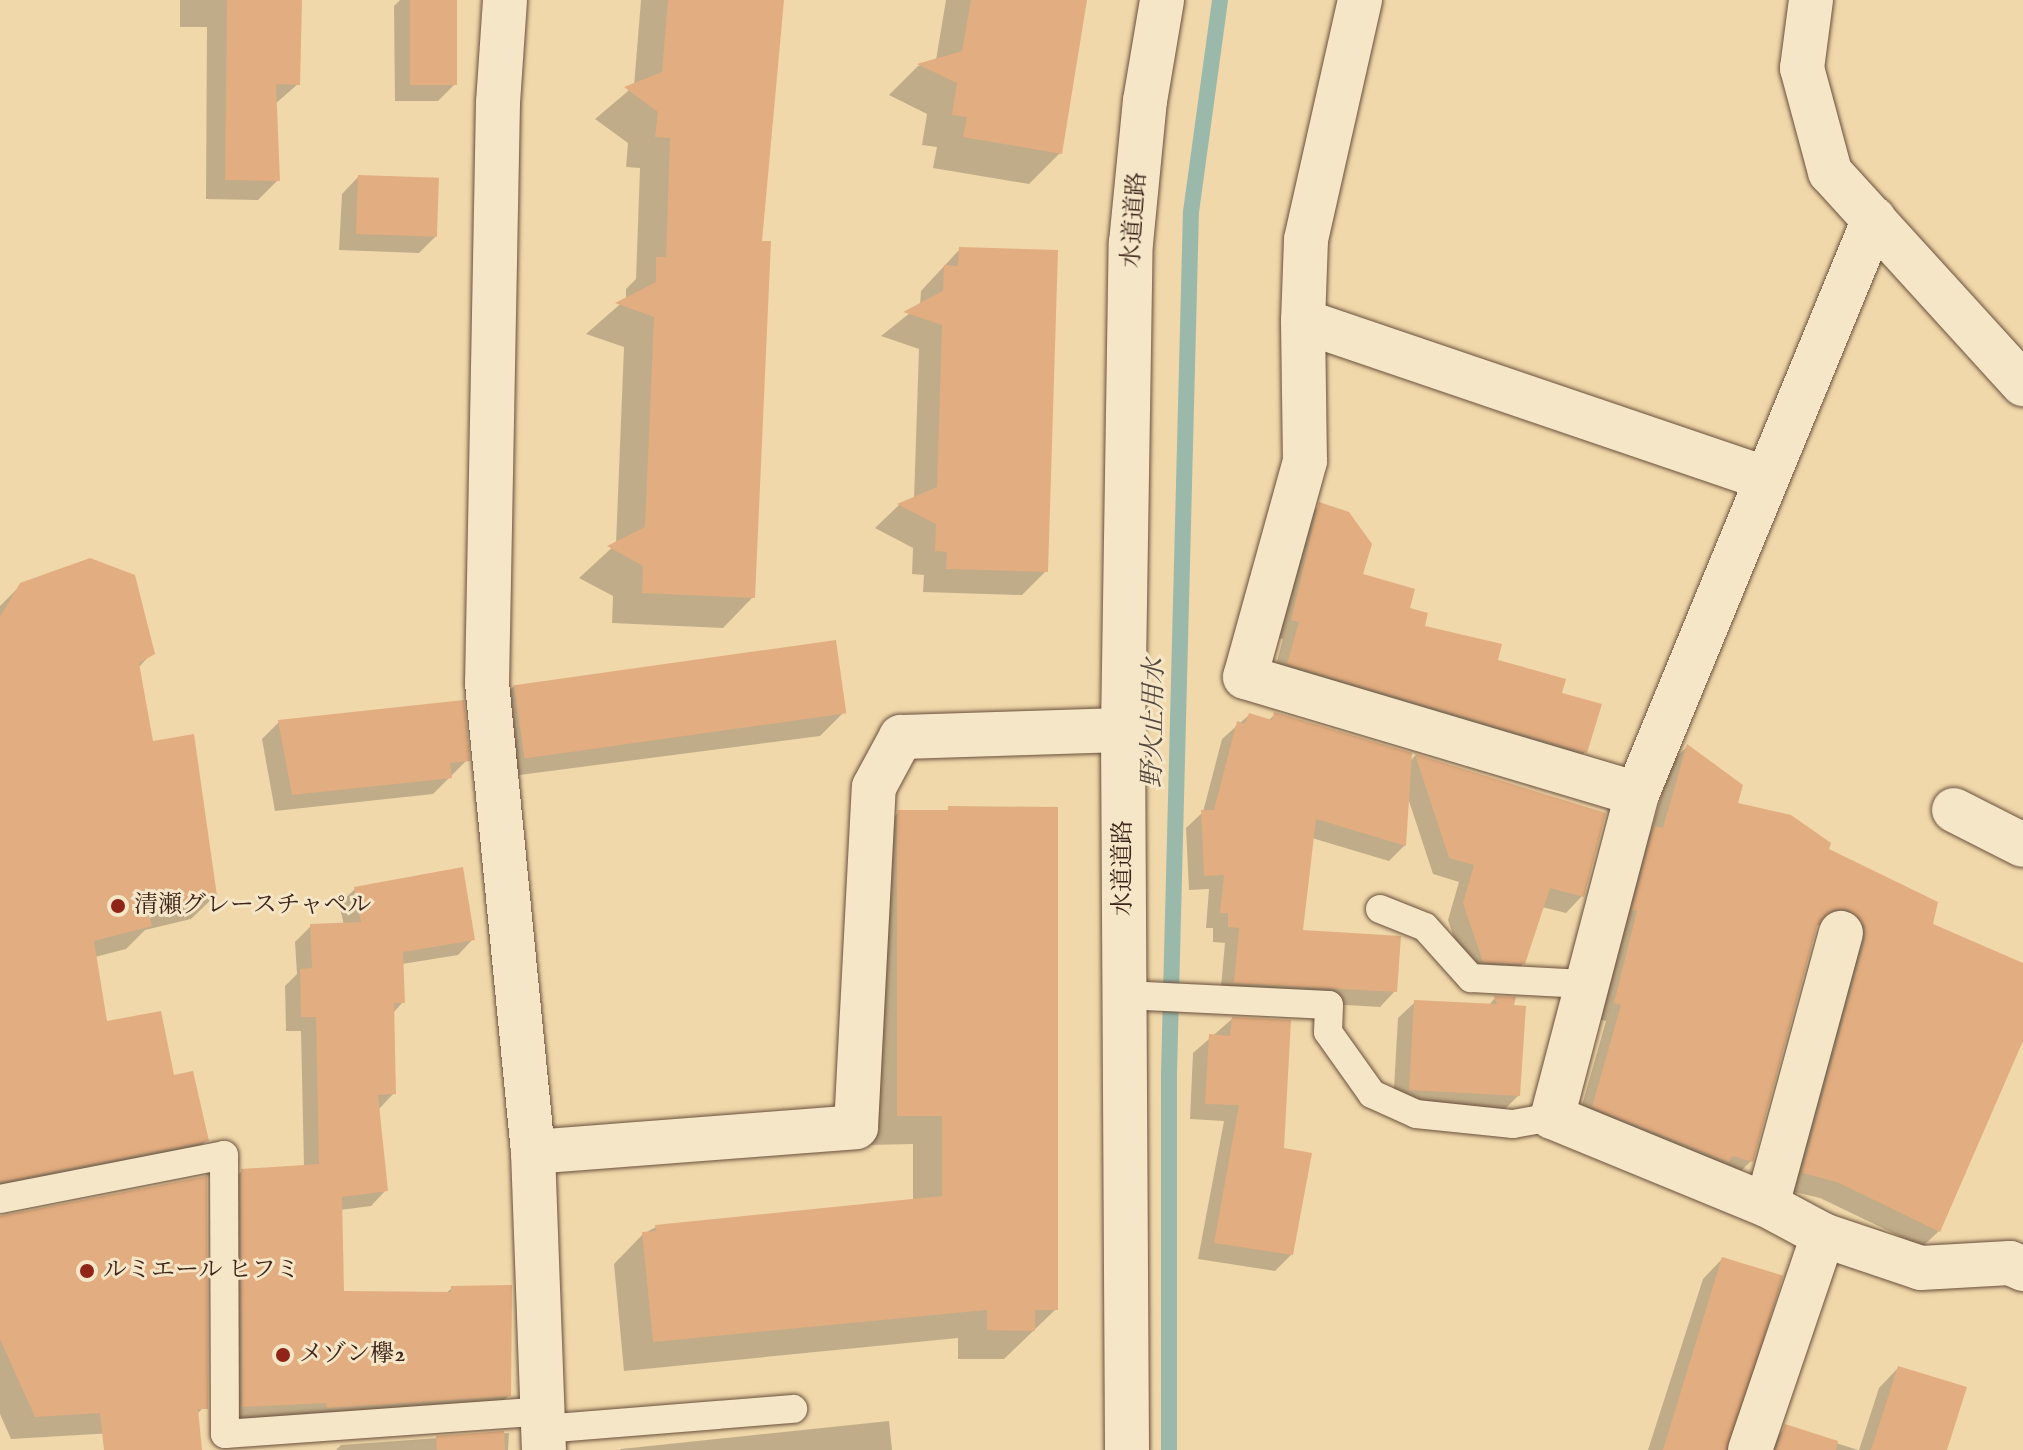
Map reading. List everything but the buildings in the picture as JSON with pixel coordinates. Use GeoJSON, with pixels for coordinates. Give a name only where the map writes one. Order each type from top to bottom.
{"type":"FeatureCollection","features":[{"type":"Feature","properties":{"kind":"street"},"geometry":{"type":"LineString","coordinates":[[505,0],[498,102],[487,683],[533,1152],[543,1430]]}},
{"type":"Feature","properties":{"kind":"street","name":"水道道路"},"geometry":{"type":"LineString","coordinates":[[1127,1450],[1130,996],[1123,730],[1131,243],[1145,101],[1162,0]]}},
{"type":"Feature","properties":{"kind":"street"},"geometry":{"type":"LineString","coordinates":[[1360,0],[1306,240],[1303,321],[1305,461],[1245,677],[1637,794]]}},
{"type":"Feature","properties":{"kind":"street"},"geometry":{"type":"LineString","coordinates":[[1811,0],[1802,68],[1830,172],[2023,384]]}},
{"type":"Feature","properties":{"kind":"street"},"geometry":{"type":"LineString","coordinates":[[1874,219],[1764,478],[1637,794],[1552,1117],[1767,1205],[1823,1235],[1921,1268],[2019,1256]]}},
{"type":"Feature","properties":{"kind":"street"},"geometry":{"type":"LineString","coordinates":[[1303,321],[1764,478]]}},
{"type":"Feature","properties":{"kind":"street"},"geometry":{"type":"LineString","coordinates":[[533,1152],[856,1127],[874,787],[901,737],[1123,730]]}},
{"type":"Feature","properties":{"kind":"street"},"geometry":{"type":"LineString","coordinates":[[1954,810],[2023,845]]}},
{"type":"Feature","properties":{"kind":"street"},"geometry":{"type":"LineString","coordinates":[[1767,1205],[1841,933]]}},
{"type":"Feature","properties":{"kind":"street"},"geometry":{"type":"LineString","coordinates":[[1750,1450],[1823,1235]]}},
{"type":"Feature","properties":{"kind":"lane"},"geometry":{"type":"LineString","coordinates":[[1380,909],[1425,927],[1471,978],[1585,984]]}},
{"type":"Feature","properties":{"kind":"lane"},"geometry":{"type":"LineString","coordinates":[[1130,996],[1329,1005],[1328,1032],[1372,1094],[1416,1114],[1513,1124],[1552,1117]]}},
{"type":"Feature","properties":{"kind":"lane"},"geometry":{"type":"LineString","coordinates":[[0,1199],[224,1155],[226,1442],[543,1430],[793,1409]]}},
{"type":"Feature","properties":{"kind":"waterway","name":"野火止用水"},"geometry":{"type":"LineString","coordinates":[[1169,1450],[1169,1073],[1191,212],[1220,0]]}},
{"type":"Feature","properties":{"kind":"place","name":"清瀬グレースチャペル"},"geometry":{"type":"Point","coordinates":[118,906]}},
{"type":"Feature","properties":{"kind":"place","name":"ルミエール ヒフミ"},"geometry":{"type":"Point","coordinates":[87,1271]}},
{"type":"Feature","properties":{"kind":"place","name":"メゾン欅2"},"geometry":{"type":"Point","coordinates":[283,1355]}}]}
